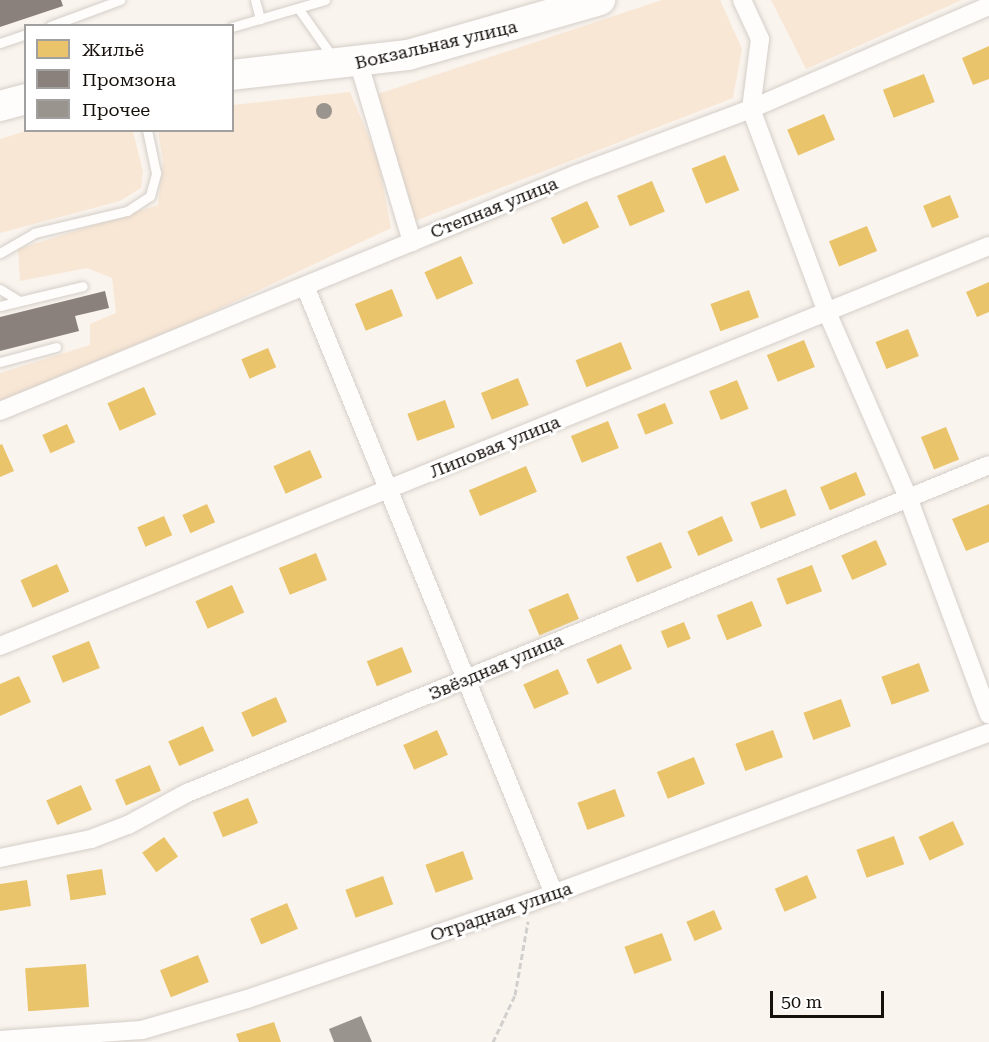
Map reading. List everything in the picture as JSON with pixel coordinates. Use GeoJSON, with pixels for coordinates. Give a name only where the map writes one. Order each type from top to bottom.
{"type":"FeatureCollection","features":[{"type":"Feature","properties":{"kind":"main road","name":"Вокзальная улица"},"geometry":{"type":"LineString","coordinates":[[234,75],[349,65],[466,42],[600,0]]}},
{"type":"Feature","properties":{"kind":"main road"},"geometry":{"type":"LineString","coordinates":[[0,106],[24,100]]}},
{"type":"Feature","properties":{"kind":"street"},"geometry":{"type":"LineString","coordinates":[[742,0],[760,39],[751,109],[827,312],[909,500],[989,715]]}},
{"type":"Feature","properties":{"kind":"street","name":"Степная улица"},"geometry":{"type":"LineString","coordinates":[[0,411],[412,242],[751,109],[989,6]]}},
{"type":"Feature","properties":{"kind":"street"},"geometry":{"type":"LineString","coordinates":[[349,65],[412,242]]}},
{"type":"Feature","properties":{"kind":"street","name":"Липовая улица"},"geometry":{"type":"LineString","coordinates":[[0,646],[989,246]]}},
{"type":"Feature","properties":{"kind":"street"},"geometry":{"type":"LineString","coordinates":[[305,286],[469,679],[554,894]]}},
{"type":"Feature","properties":{"kind":"street","name":"Звёздная улица"},"geometry":{"type":"LineString","coordinates":[[0,858],[119,828],[187,793],[909,500],[989,465]]}},
{"type":"Feature","properties":{"kind":"street","name":"Отрадная улица"},"geometry":{"type":"LineString","coordinates":[[0,1040],[142,1030],[554,894],[989,733]]}},
{"type":"Feature","properties":{"kind":"lane"},"geometry":{"type":"LineString","coordinates":[[55,24],[120,0]]}},
{"type":"Feature","properties":{"kind":"lane"},"geometry":{"type":"LineString","coordinates":[[255,0],[260,19]]}},
{"type":"Feature","properties":{"kind":"lane"},"geometry":{"type":"LineString","coordinates":[[234,26],[325,0]]}},
{"type":"Feature","properties":{"kind":"lane"},"geometry":{"type":"LineString","coordinates":[[298,8],[349,65]]}},
{"type":"Feature","properties":{"kind":"lane"},"geometry":{"type":"LineString","coordinates":[[0,44],[24,35]]}},
{"type":"Feature","properties":{"kind":"lane"},"geometry":{"type":"LineString","coordinates":[[0,253],[34,233],[127,212],[150,196],[156,173],[147,132]]}},
{"type":"Feature","properties":{"kind":"lane"},"geometry":{"type":"LineString","coordinates":[[0,306],[83,286]]}},
{"type":"Feature","properties":{"kind":"lane"},"geometry":{"type":"LineString","coordinates":[[0,289],[19,301]]}},
{"type":"Feature","properties":{"kind":"lane"},"geometry":{"type":"LineString","coordinates":[[0,362],[57,347]]}},
{"type":"Feature","properties":{"kind":"path"},"geometry":{"type":"LineString","coordinates":[[493,1042],[515,995],[531,902]]}},
{"type":"Feature","properties":{"kind":"shaded area"},"geometry":{"type":"Polygon","coordinates":[[[662,0],[720,0],[742,49],[733,98],[415,221],[378,94],[662,0]]]}},
{"type":"Feature","properties":{"kind":"shaded area"},"geometry":{"type":"Polygon","coordinates":[[[771,0],[962,0],[806,69],[771,0]]]}},
{"type":"Feature","properties":{"kind":"shaded area"},"geometry":{"type":"Polygon","coordinates":[[[350,92],[378,159],[391,228],[191,322],[0,401],[0,373],[90,345],[90,324],[116,313],[112,278],[87,268],[20,281],[18,249],[158,205],[163,161],[158,132],[234,132],[234,105],[350,92]]]}},
{"type":"Feature","properties":{"kind":"shaded area"},"geometry":{"type":"Polygon","coordinates":[[[24,132],[133,132],[143,172],[141,188],[120,201],[0,233],[0,139],[24,132]]]}},
{"type":"Feature","properties":{"kind":"building: Жильё"},"geometry":{"type":"Polygon","coordinates":[[[989,46],[989,79],[973,85],[962,58],[989,46]]]}},
{"type":"Feature","properties":{"kind":"building: Жильё"},"geometry":{"type":"Polygon","coordinates":[[[924,74],[935,102],[894,118],[883,90],[924,74]]]}},
{"type":"Feature","properties":{"kind":"building: Жильё"},"geometry":{"type":"Polygon","coordinates":[[[824,114],[835,140],[798,155],[787,130],[824,114]]]}},
{"type":"Feature","properties":{"kind":"building: Жильё"},"geometry":{"type":"Polygon","coordinates":[[[725,155],[739,190],[706,204],[692,168],[725,155]]]}},
{"type":"Feature","properties":{"kind":"building: Жильё"},"geometry":{"type":"Polygon","coordinates":[[[652,181],[665,211],[630,226],[617,196],[652,181]]]}},
{"type":"Feature","properties":{"kind":"building: Жильё"},"geometry":{"type":"Polygon","coordinates":[[[950,195],[959,217],[932,228],[923,206],[950,195]]]}},
{"type":"Feature","properties":{"kind":"building: Жильё"},"geometry":{"type":"Polygon","coordinates":[[[587,201],[599,227],[563,244],[551,218],[587,201]]]}},
{"type":"Feature","properties":{"kind":"building: Жильё"},"geometry":{"type":"Polygon","coordinates":[[[867,226],[877,251],[839,266],[829,241],[867,226]]]}},
{"type":"Feature","properties":{"kind":"building: Жильё"},"geometry":{"type":"Polygon","coordinates":[[[461,256],[473,283],[437,300],[424,272],[461,256]]]}},
{"type":"Feature","properties":{"kind":"building: Жильё"},"geometry":{"type":"Polygon","coordinates":[[[989,282],[989,312],[977,317],[966,292],[989,282]]]}},
{"type":"Feature","properties":{"kind":"building: Жильё"},"geometry":{"type":"Polygon","coordinates":[[[392,289],[403,316],[366,331],[355,304],[392,289]]]}},
{"type":"Feature","properties":{"kind":"building: Жильё"},"geometry":{"type":"Polygon","coordinates":[[[749,290],[759,317],[720,331],[710,304],[749,290]]]}},
{"type":"Feature","properties":{"kind":"building: Жильё"},"geometry":{"type":"Polygon","coordinates":[[[908,329],[919,356],[886,369],[876,342],[908,329]]]}},
{"type":"Feature","properties":{"kind":"building: Жильё"},"geometry":{"type":"Polygon","coordinates":[[[804,340],[815,367],[778,382],[767,355],[804,340]]]}},
{"type":"Feature","properties":{"kind":"building: Жильё"},"geometry":{"type":"Polygon","coordinates":[[[621,342],[632,369],[586,387],[576,360],[621,342]]]}},
{"type":"Feature","properties":{"kind":"building: Жильё"},"geometry":{"type":"Polygon","coordinates":[[[268,348],[276,367],[250,379],[241,359],[268,348]]]}},
{"type":"Feature","properties":{"kind":"building: Жильё"},"geometry":{"type":"Polygon","coordinates":[[[518,378],[529,405],[492,420],[481,393],[518,378]]]}},
{"type":"Feature","properties":{"kind":"building: Жильё"},"geometry":{"type":"Polygon","coordinates":[[[737,380],[749,409],[721,420],[709,391],[737,380]]]}},
{"type":"Feature","properties":{"kind":"building: Жильё"},"geometry":{"type":"Polygon","coordinates":[[[144,387],[156,414],[120,431],[107,403],[144,387]]]}},
{"type":"Feature","properties":{"kind":"building: Жильё"},"geometry":{"type":"Polygon","coordinates":[[[445,400],[455,427],[417,441],[407,414],[445,400]]]}},
{"type":"Feature","properties":{"kind":"building: Жильё"},"geometry":{"type":"Polygon","coordinates":[[[665,403],[673,423],[645,435],[637,414],[665,403]]]}},
{"type":"Feature","properties":{"kind":"building: Жильё"},"geometry":{"type":"Polygon","coordinates":[[[608,421],[619,448],[582,463],[571,436],[608,421]]]}},
{"type":"Feature","properties":{"kind":"building: Жильё"},"geometry":{"type":"Polygon","coordinates":[[[67,424],[75,442],[50,453],[42,435],[67,424]]]}},
{"type":"Feature","properties":{"kind":"building: Жильё"},"geometry":{"type":"Polygon","coordinates":[[[946,427],[959,459],[934,470],[921,437],[946,427]]]}},
{"type":"Feature","properties":{"kind":"building: Жильё"},"geometry":{"type":"Polygon","coordinates":[[[2,444],[14,471],[0,477],[0,445],[2,444]]]}},
{"type":"Feature","properties":{"kind":"building: Жильё"},"geometry":{"type":"Polygon","coordinates":[[[310,450],[322,477],[286,494],[273,466],[310,450]]]}},
{"type":"Feature","properties":{"kind":"building: Жильё"},"geometry":{"type":"Polygon","coordinates":[[[526,466],[537,492],[480,516],[469,490],[526,466]]]}},
{"type":"Feature","properties":{"kind":"building: Жильё"},"geometry":{"type":"Polygon","coordinates":[[[856,472],[866,495],[830,510],[820,487],[856,472]]]}},
{"type":"Feature","properties":{"kind":"building: Жильё"},"geometry":{"type":"Polygon","coordinates":[[[786,489],[796,515],[761,529],[751,503],[786,489]]]}},
{"type":"Feature","properties":{"kind":"building: Жильё"},"geometry":{"type":"Polygon","coordinates":[[[207,504],[215,522],[190,533],[182,515],[207,504]]]}},
{"type":"Feature","properties":{"kind":"building: Жильё"},"geometry":{"type":"Polygon","coordinates":[[[989,504],[989,542],[966,551],[952,519],[989,504]]]}},
{"type":"Feature","properties":{"kind":"building: Жильё"},"geometry":{"type":"Polygon","coordinates":[[[164,516],[172,535],[146,547],[137,527],[164,516]]]}},
{"type":"Feature","properties":{"kind":"building: Жильё"},"geometry":{"type":"Polygon","coordinates":[[[722,516],[733,541],[698,556],[687,531],[722,516]]]}},
{"type":"Feature","properties":{"kind":"building: Жильё"},"geometry":{"type":"Polygon","coordinates":[[[876,540],[887,565],[852,580],[841,555],[876,540]]]}},
{"type":"Feature","properties":{"kind":"building: Жильё"},"geometry":{"type":"Polygon","coordinates":[[[661,542],[672,568],[637,583],[626,557],[661,542]]]}},
{"type":"Feature","properties":{"kind":"building: Жильё"},"geometry":{"type":"Polygon","coordinates":[[[316,553],[327,580],[290,595],[279,568],[316,553]]]}},
{"type":"Feature","properties":{"kind":"building: Жильё"},"geometry":{"type":"Polygon","coordinates":[[[57,564],[69,591],[33,608],[20,580],[57,564]]]}},
{"type":"Feature","properties":{"kind":"building: Жильё"},"geometry":{"type":"Polygon","coordinates":[[[812,565],[822,591],[787,605],[777,579],[812,565]]]}},
{"type":"Feature","properties":{"kind":"building: Жильё"},"geometry":{"type":"Polygon","coordinates":[[[232,585],[244,612],[208,629],[195,601],[232,585]]]}},
{"type":"Feature","properties":{"kind":"building: Жильё"},"geometry":{"type":"Polygon","coordinates":[[[568,593],[579,619],[539,636],[528,610],[568,593]]]}},
{"type":"Feature","properties":{"kind":"building: Жильё"},"geometry":{"type":"Polygon","coordinates":[[[752,601],[762,626],[727,640],[717,615],[752,601]]]}},
{"type":"Feature","properties":{"kind":"building: Жильё"},"geometry":{"type":"Polygon","coordinates":[[[684,622],[691,639],[668,648],[661,631],[684,622]]]}},
{"type":"Feature","properties":{"kind":"building: Жильё"},"geometry":{"type":"Polygon","coordinates":[[[89,641],[100,668],[63,683],[52,656],[89,641]]]}},
{"type":"Feature","properties":{"kind":"building: Жильё"},"geometry":{"type":"Polygon","coordinates":[[[621,644],[632,669],[597,684],[586,659],[621,644]]]}},
{"type":"Feature","properties":{"kind":"building: Жильё"},"geometry":{"type":"Polygon","coordinates":[[[402,647],[412,672],[377,686],[367,661],[402,647]]]}},
{"type":"Feature","properties":{"kind":"building: Жильё"},"geometry":{"type":"Polygon","coordinates":[[[919,663],[929,691],[892,705],[881,677],[919,663]]]}},
{"type":"Feature","properties":{"kind":"building: Жильё"},"geometry":{"type":"Polygon","coordinates":[[[558,669],[569,694],[534,709],[523,684],[558,669]]]}},
{"type":"Feature","properties":{"kind":"building: Жильё"},"geometry":{"type":"Polygon","coordinates":[[[19,676],[31,702],[0,716],[0,684],[19,676]]]}},
{"type":"Feature","properties":{"kind":"building: Жильё"},"geometry":{"type":"Polygon","coordinates":[[[276,697],[287,722],[252,737],[241,712],[276,697]]]}},
{"type":"Feature","properties":{"kind":"building: Жильё"},"geometry":{"type":"Polygon","coordinates":[[[841,699],[851,726],[813,740],[803,713],[841,699]]]}},
{"type":"Feature","properties":{"kind":"building: Жильё"},"geometry":{"type":"Polygon","coordinates":[[[203,726],[214,751],[179,766],[168,741],[203,726]]]}},
{"type":"Feature","properties":{"kind":"building: Жильё"},"geometry":{"type":"Polygon","coordinates":[[[437,730],[448,755],[414,770],[403,745],[437,730]]]}},
{"type":"Feature","properties":{"kind":"building: Жильё"},"geometry":{"type":"Polygon","coordinates":[[[773,730],[783,757],[745,771],[735,744],[773,730]]]}},
{"type":"Feature","properties":{"kind":"building: Жильё"},"geometry":{"type":"Polygon","coordinates":[[[694,757],[705,784],[668,799],[657,772],[694,757]]]}},
{"type":"Feature","properties":{"kind":"building: Жильё"},"geometry":{"type":"Polygon","coordinates":[[[150,765],[161,791],[126,806],[115,780],[150,765]]]}},
{"type":"Feature","properties":{"kind":"building: Жильё"},"geometry":{"type":"Polygon","coordinates":[[[81,785],[92,810],[57,825],[46,800],[81,785]]]}},
{"type":"Feature","properties":{"kind":"building: Жильё"},"geometry":{"type":"Polygon","coordinates":[[[615,789],[625,816],[587,830],[577,803],[615,789]]]}},
{"type":"Feature","properties":{"kind":"building: Жильё"},"geometry":{"type":"Polygon","coordinates":[[[248,798],[258,823],[223,837],[213,812],[248,798]]]}},
{"type":"Feature","properties":{"kind":"building: Жильё"},"geometry":{"type":"Polygon","coordinates":[[[953,821],[964,845],[930,861],[919,837],[953,821]]]}},
{"type":"Feature","properties":{"kind":"building: Жильё"},"geometry":{"type":"Polygon","coordinates":[[[894,836],[904,864],[867,878],[856,850],[894,836]]]}},
{"type":"Feature","properties":{"kind":"building: Жильё"},"geometry":{"type":"Polygon","coordinates":[[[164,837],[178,856],[156,872],[142,853],[164,837]]]}},
{"type":"Feature","properties":{"kind":"building: Жильё"},"geometry":{"type":"Polygon","coordinates":[[[463,851],[473,879],[436,893],[425,865],[463,851]]]}},
{"type":"Feature","properties":{"kind":"building: Жильё"},"geometry":{"type":"Polygon","coordinates":[[[102,869],[106,895],[71,900],[66,875],[102,869]]]}},
{"type":"Feature","properties":{"kind":"building: Жильё"},"geometry":{"type":"Polygon","coordinates":[[[807,875],[817,898],[785,912],[775,889],[807,875]]]}},
{"type":"Feature","properties":{"kind":"building: Жильё"},"geometry":{"type":"Polygon","coordinates":[[[383,876],[393,904],[356,918],[345,890],[383,876]]]}},
{"type":"Feature","properties":{"kind":"building: Жильё"},"geometry":{"type":"Polygon","coordinates":[[[27,880],[31,906],[0,911],[0,884],[27,880]]]}},
{"type":"Feature","properties":{"kind":"building: Жильё"},"geometry":{"type":"Polygon","coordinates":[[[287,903],[298,929],[261,944],[250,919],[287,903]]]}},
{"type":"Feature","properties":{"kind":"building: Жильё"},"geometry":{"type":"Polygon","coordinates":[[[714,910],[722,929],[695,941],[686,922],[714,910]]]}},
{"type":"Feature","properties":{"kind":"building: Жильё"},"geometry":{"type":"Polygon","coordinates":[[[662,933],[672,960],[634,974],[624,947],[662,933]]]}},
{"type":"Feature","properties":{"kind":"building: Жильё"},"geometry":{"type":"Polygon","coordinates":[[[198,955],[209,982],[171,997],[160,970],[198,955]]]}},
{"type":"Feature","properties":{"kind":"building: Жильё"},"geometry":{"type":"Polygon","coordinates":[[[86,964],[89,1007],[28,1011],[25,968],[86,964]]]}},
{"type":"Feature","properties":{"kind":"building: Жильё"},"geometry":{"type":"Polygon","coordinates":[[[274,1022],[281,1042],[239,1042],[236,1034],[274,1022]]]}},
{"type":"Feature","properties":{"kind":"building: Промзона"},"geometry":{"type":"Polygon","coordinates":[[[0,0],[61,0],[63,6],[0,27],[0,0]]]}},
{"type":"Feature","properties":{"kind":"building: Промзона"},"geometry":{"type":"Polygon","coordinates":[[[105,291],[109,308],[75,316],[79,331],[0,351],[0,317],[105,291]]]}},
{"type":"Feature","properties":{"kind":"building: Прочее"},"geometry":{"type":"Polygon","coordinates":[[[321,103],[327,103],[332,111],[330,117],[321,119],[316,114],[316,108],[321,103]]]}},
{"type":"Feature","properties":{"kind":"building: Прочее"},"geometry":{"type":"Polygon","coordinates":[[[361,1016],[372,1042],[334,1042],[329,1029],[361,1016]]]}}]}
